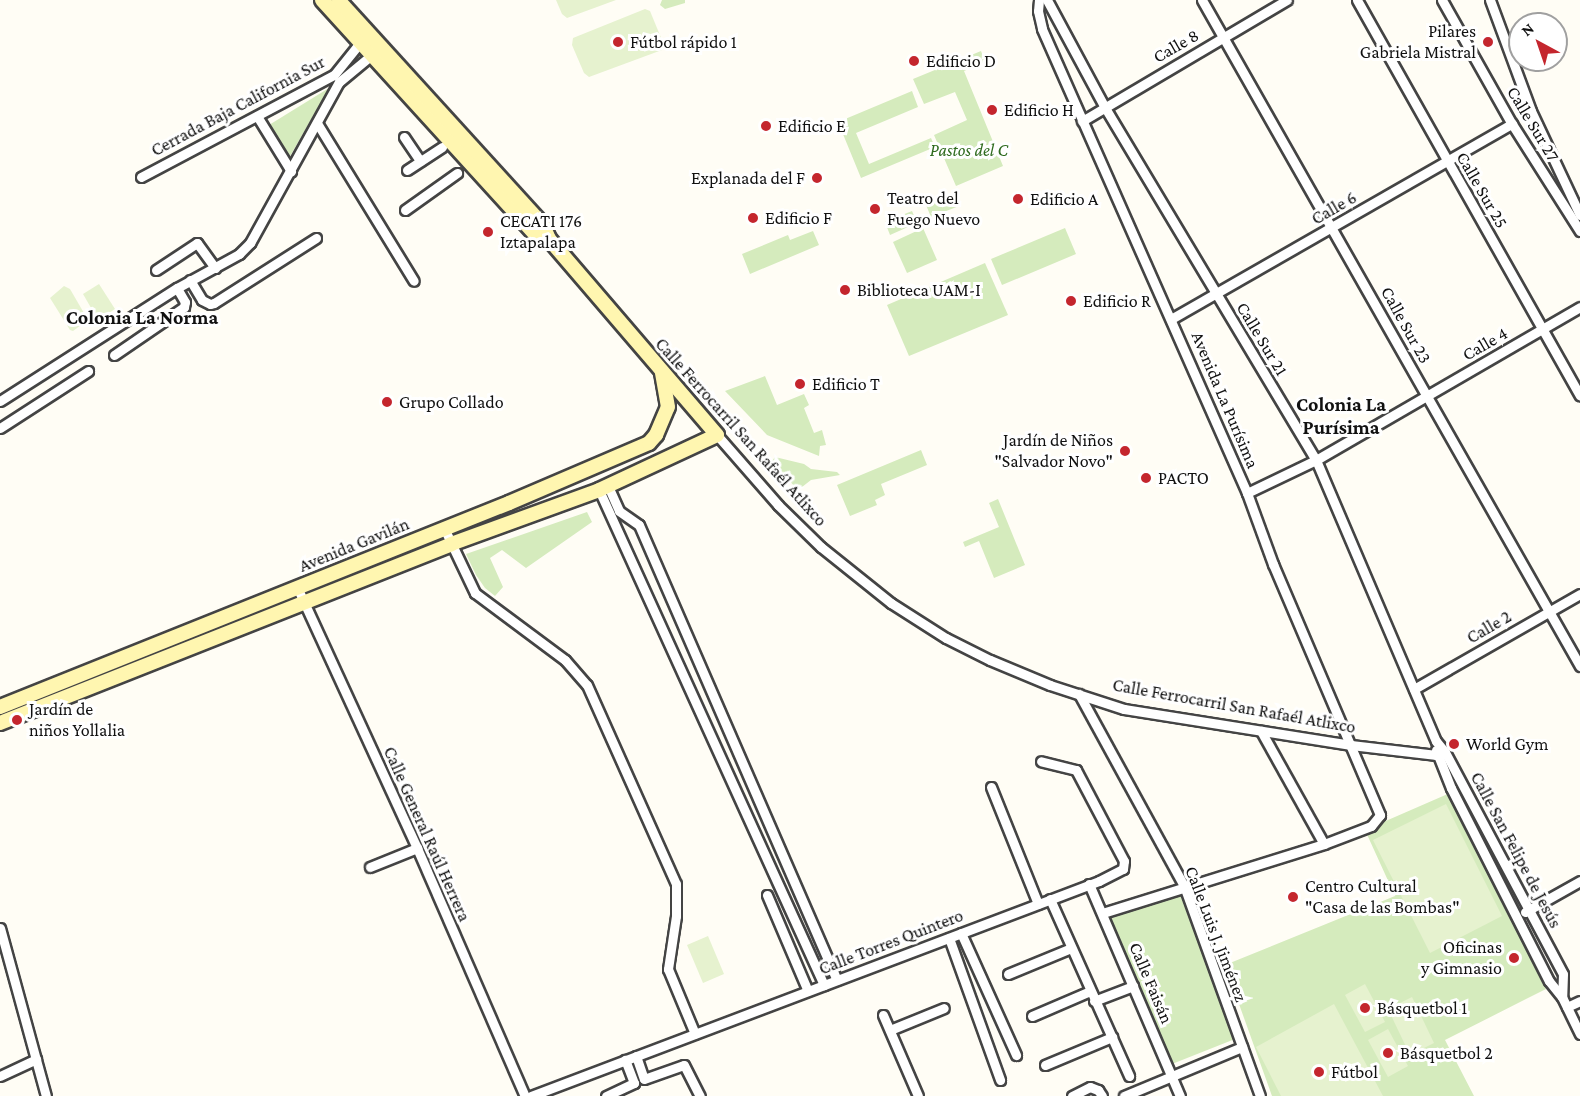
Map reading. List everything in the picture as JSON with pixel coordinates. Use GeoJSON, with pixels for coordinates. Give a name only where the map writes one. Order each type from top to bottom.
{"type":"FeatureCollection","features":[{"type":"Feature","properties":{"kind":"main road","name":"Calle Ferrocarril San Rafaél Atlixco"},"geometry":{"type":"LineString","coordinates":[[322,0],[364,37],[543,225],[549,239],[717,435]]}},
{"type":"Feature","properties":{"kind":"main road","name":"Calle Ferrocarril San Rafaél Atlixco"},"geometry":{"type":"LineString","coordinates":[[338,0],[364,37]]}},
{"type":"Feature","properties":{"kind":"main road","name":"Avenida Gavilán"},"geometry":{"type":"LineString","coordinates":[[0,707],[649,443],[656,435],[668,407],[661,370]]}},
{"type":"Feature","properties":{"kind":"main road","name":"Avenida Gavilán"},"geometry":{"type":"LineString","coordinates":[[0,723],[451,544],[603,488],[717,435]]}},
{"type":"Feature","properties":{"kind":"street","name":"Avenida La Purísima"},"geometry":{"type":"LineString","coordinates":[[1039,0],[1038,11],[1042,29],[1247,493],[1274,564],[1380,815],[1371,826],[1324,844]]}},
{"type":"Feature","properties":{"kind":"street","name":"Calle Sur 21"},"geometry":{"type":"LineString","coordinates":[[1047,0],[1104,106],[1316,460],[1441,754]]}},
{"type":"Feature","properties":{"kind":"street","name":"Calle Sur 23"},"geometry":{"type":"LineString","coordinates":[[1202,0],[1580,666]]}},
{"type":"Feature","properties":{"kind":"street","name":"Calle 8"},"geometry":{"type":"LineString","coordinates":[[1082,121],[1287,0]]}},
{"type":"Feature","properties":{"kind":"street","name":"Calle Sur 25"},"geometry":{"type":"LineString","coordinates":[[1357,0],[1580,395]]}},
{"type":"Feature","properties":{"kind":"street","name":"Calle Sur 27"},"geometry":{"type":"LineString","coordinates":[[1442,0],[1512,124],[1580,231]]}},
{"type":"Feature","properties":{"kind":"street","name":"Calle Sur 27"},"geometry":{"type":"LineString","coordinates":[[1490,0],[1531,111],[1580,215]]}},
{"type":"Feature","properties":{"kind":"street","name":"Cerrada Baja California Sur"},"geometry":{"type":"LineString","coordinates":[[141,177],[257,116],[337,79],[364,37]]}},
{"type":"Feature","properties":{"kind":"street"},"geometry":{"type":"LineString","coordinates":[[0,401],[69,354],[190,280],[239,254],[250,243],[291,171],[337,79],[376,50]]}},
{"type":"Feature","properties":{"kind":"street"},"geometry":{"type":"LineString","coordinates":[[257,116],[291,171]]}},
{"type":"Feature","properties":{"kind":"street"},"geometry":{"type":"LineString","coordinates":[[317,123],[414,281]]}},
{"type":"Feature","properties":{"kind":"street","name":"Calle 6"},"geometry":{"type":"LineString","coordinates":[[1171,319],[1512,124]]}},
{"type":"Feature","properties":{"kind":"street"},"geometry":{"type":"LineString","coordinates":[[404,137],[420,162]]}},
{"type":"Feature","properties":{"kind":"street"},"geometry":{"type":"LineString","coordinates":[[407,170],[442,147]]}},
{"type":"Feature","properties":{"kind":"street"},"geometry":{"type":"LineString","coordinates":[[405,210],[457,173]]}},
{"type":"Feature","properties":{"kind":"street"},"geometry":{"type":"LineString","coordinates":[[190,280],[202,300],[213,303],[316,238]]}},
{"type":"Feature","properties":{"kind":"street"},"geometry":{"type":"LineString","coordinates":[[156,270],[197,243],[214,268]]}},
{"type":"Feature","properties":{"kind":"street"},"geometry":{"type":"LineString","coordinates":[[114,355],[184,307],[185,302],[177,288]]}},
{"type":"Feature","properties":{"kind":"street","name":"Calle 4"},"geometry":{"type":"LineString","coordinates":[[1247,493],[1316,460],[1580,307]]}},
{"type":"Feature","properties":{"kind":"street"},"geometry":{"type":"LineString","coordinates":[[0,428],[88,371]]}},
{"type":"Feature","properties":{"kind":"street","name":"Calle Ferrocarril San Rafaél Atlixco"},"geometry":{"type":"LineString","coordinates":[[717,435],[778,506],[821,547],[891,603],[946,638],[990,660],[1124,709],[1351,745],[1441,754]]}},
{"type":"Feature","properties":{"kind":"street"},"geometry":{"type":"LineString","coordinates":[[603,488],[619,511],[639,525],[837,980]]}},
{"type":"Feature","properties":{"kind":"street"},"geometry":{"type":"LineString","coordinates":[[603,488],[824,985]]}},
{"type":"Feature","properties":{"kind":"street"},"geometry":{"type":"LineString","coordinates":[[444,528],[475,592],[565,660],[587,684],[676,884],[676,916],[668,969],[695,1034]]}},
{"type":"Feature","properties":{"kind":"street","name":"Calle General Raúl Herrera"},"geometry":{"type":"LineString","coordinates":[[297,587],[417,848],[525,1096]]}},
{"type":"Feature","properties":{"kind":"street","name":"Calle 2"},"geometry":{"type":"LineString","coordinates":[[1414,689],[1580,594]]}},
{"type":"Feature","properties":{"kind":"street","name":"Calle Luis J. Jiménez"},"geometry":{"type":"LineString","coordinates":[[1078,694],[1184,886],[1260,1096]]}},
{"type":"Feature","properties":{"kind":"street"},"geometry":{"type":"LineString","coordinates":[[1103,913],[1324,844],[1261,732]]}},
{"type":"Feature","properties":{"kind":"street","name":"Calle San Felipe de Jesús"},"geometry":{"type":"LineString","coordinates":[[1441,754],[1563,974],[1563,997]]}},
{"type":"Feature","properties":{"kind":"street","name":"Calle San Felipe de Jesús"},"geometry":{"type":"LineString","coordinates":[[1441,754],[1549,981],[1563,997],[1580,1034]]}},
{"type":"Feature","properties":{"kind":"street","name":"Calle Torres Quintero"},"geometry":{"type":"LineString","coordinates":[[531,1096],[1117,873],[1123,868],[1124,861],[1076,770],[1041,761]]}},
{"type":"Feature","properties":{"kind":"street"},"geometry":{"type":"LineString","coordinates":[[991,787],[1038,904]]}},
{"type":"Feature","properties":{"kind":"street"},"geometry":{"type":"LineString","coordinates":[[370,867],[417,848]]}},
{"type":"Feature","properties":{"kind":"street"},"geometry":{"type":"LineString","coordinates":[[1517,916],[1580,881]]}},
{"type":"Feature","properties":{"kind":"street","name":"Calle Faisán"},"geometry":{"type":"LineString","coordinates":[[1089,884],[1173,1075],[1180,1096]]}},
{"type":"Feature","properties":{"kind":"street"},"geometry":{"type":"LineString","coordinates":[[767,895],[808,991]]}},
{"type":"Feature","properties":{"kind":"street"},"geometry":{"type":"LineString","coordinates":[[1050,899],[1129,1076]]}},
{"type":"Feature","properties":{"kind":"street"},"geometry":{"type":"LineString","coordinates":[[0,928],[46,1096]]}},
{"type":"Feature","properties":{"kind":"street"},"geometry":{"type":"LineString","coordinates":[[961,933],[1016,1055]]}},
{"type":"Feature","properties":{"kind":"street"},"geometry":{"type":"LineString","coordinates":[[949,938],[1000,1080]]}},
{"type":"Feature","properties":{"kind":"street"},"geometry":{"type":"LineString","coordinates":[[1008,974],[1071,948]]}},
{"type":"Feature","properties":{"kind":"street"},"geometry":{"type":"LineString","coordinates":[[1094,1001],[1133,986]]}},
{"type":"Feature","properties":{"kind":"street"},"geometry":{"type":"LineString","coordinates":[[1032,1016],[1090,991]]}},
{"type":"Feature","properties":{"kind":"street"},"geometry":{"type":"LineString","coordinates":[[1567,1006],[1580,1000]]}},
{"type":"Feature","properties":{"kind":"street"},"geometry":{"type":"LineString","coordinates":[[890,1030],[944,1008]]}},
{"type":"Feature","properties":{"kind":"street"},"geometry":{"type":"LineString","coordinates":[[883,1015],[918,1096]]}},
{"type":"Feature","properties":{"kind":"street"},"geometry":{"type":"LineString","coordinates":[[1045,1065],[1112,1038]]}},
{"type":"Feature","properties":{"kind":"street"},"geometry":{"type":"LineString","coordinates":[[1124,1096],[1242,1047]]}},
{"type":"Feature","properties":{"kind":"street"},"geometry":{"type":"LineString","coordinates":[[636,1056],[644,1079],[684,1065],[700,1096]]}},
{"type":"Feature","properties":{"kind":"street"},"geometry":{"type":"LineString","coordinates":[[0,1076],[36,1059]]}},
{"type":"Feature","properties":{"kind":"street"},"geometry":{"type":"LineString","coordinates":[[606,1096],[634,1083],[625,1060]]}},
{"type":"Feature","properties":{"kind":"street"},"geometry":{"type":"LineString","coordinates":[[1072,1096],[1090,1087],[1102,1096]]}},
{"type":"Feature","properties":{"kind":"green space"},"geometry":{"type":"Polygon","coordinates":[[[556,0],[616,0],[567,18],[562,14],[556,0]]]}},
{"type":"Feature","properties":{"kind":"green space"},"geometry":{"type":"Polygon","coordinates":[[[662,0],[685,0],[685,3],[665,9],[660,5],[662,0]]]}},
{"type":"Feature","properties":{"kind":"green space","name":"Fútbol rápido 1"},"geometry":{"type":"Polygon","coordinates":[[[645,9],[650,11],[664,45],[662,50],[589,77],[584,73],[572,45],[573,38],[645,9]]]}},
{"type":"Feature","properties":{"kind":"green space","name":"Pastos del C"},"geometry":{"type":"Polygon","coordinates":[[[981,51],[985,62],[964,71],[1003,166],[956,186],[934,135],[967,120],[955,92],[924,104],[913,79],[981,51]]]}},
{"type":"Feature","properties":{"kind":"green space"},"geometry":{"type":"Polygon","coordinates":[[[329,88],[289,158],[269,125],[329,88]]]}},
{"type":"Feature","properties":{"kind":"green space"},"geometry":{"type":"Polygon","coordinates":[[[912,91],[918,107],[856,133],[869,164],[931,138],[935,147],[861,178],[838,122],[912,91]]]}},
{"type":"Feature","properties":{"kind":"green space"},"geometry":{"type":"Polygon","coordinates":[[[954,194],[959,206],[931,217],[926,205],[954,194]]]}},
{"type":"Feature","properties":{"kind":"green space"},"geometry":{"type":"Polygon","coordinates":[[[912,211],[917,223],[890,235],[885,222],[912,211]]]}},
{"type":"Feature","properties":{"kind":"green space"},"geometry":{"type":"Polygon","coordinates":[[[923,228],[937,260],[907,273],[893,242],[923,228]]]}},
{"type":"Feature","properties":{"kind":"green space"},"geometry":{"type":"Polygon","coordinates":[[[1065,228],[1076,254],[1002,285],[991,259],[1065,228]]]}},
{"type":"Feature","properties":{"kind":"green space"},"geometry":{"type":"Polygon","coordinates":[[[813,231],[819,245],[750,274],[742,254],[788,235],[790,240],[813,231]]]}},
{"type":"Feature","properties":{"kind":"green space"},"geometry":{"type":"Polygon","coordinates":[[[985,263],[1008,315],[909,356],[887,305],[985,263]]]}},
{"type":"Feature","properties":{"kind":"green space"},"geometry":{"type":"Polygon","coordinates":[[[99,284],[115,309],[98,320],[83,294],[99,284]]]}},
{"type":"Feature","properties":{"kind":"green space"},"geometry":{"type":"Polygon","coordinates":[[[64,286],[70,289],[88,320],[73,331],[70,330],[50,298],[64,286]]]}},
{"type":"Feature","properties":{"kind":"green space"},"geometry":{"type":"Polygon","coordinates":[[[765,376],[777,405],[804,394],[809,405],[804,408],[814,433],[822,430],[826,445],[820,446],[819,456],[767,435],[725,391],[765,376]]]}},
{"type":"Feature","properties":{"kind":"green space"},"geometry":{"type":"Polygon","coordinates":[[[921,450],[927,465],[881,484],[885,495],[875,500],[877,505],[850,516],[837,485],[921,450]]]}},
{"type":"Feature","properties":{"kind":"green space"},"geometry":{"type":"Polygon","coordinates":[[[775,457],[804,464],[811,469],[837,472],[840,475],[811,480],[802,487],[795,487],[772,461],[775,457]]]}},
{"type":"Feature","properties":{"kind":"green space"},"geometry":{"type":"Polygon","coordinates":[[[998,499],[1025,565],[994,578],[979,541],[965,547],[963,542],[999,527],[989,503],[998,499]]]}},
{"type":"Feature","properties":{"kind":"green space"},"geometry":{"type":"Polygon","coordinates":[[[587,512],[592,522],[526,568],[502,550],[490,558],[503,587],[495,596],[485,588],[476,575],[466,554],[587,512]]]}},
{"type":"Feature","properties":{"kind":"green space"},"geometry":{"type":"Polygon","coordinates":[[[1450,793],[1546,989],[1445,1040],[1474,1096],[1272,1096],[1225,965],[1395,896],[1365,830],[1450,793]]]}},
{"type":"Feature","properties":{"kind":"green space"},"geometry":{"type":"Polygon","coordinates":[[[1446,804],[1502,916],[1430,953],[1373,840],[1446,804]]]}},
{"type":"Feature","properties":{"kind":"green space"},"geometry":{"type":"Polygon","coordinates":[[[1179,892],[1235,1039],[1167,1066],[1110,919],[1179,892]]]}},
{"type":"Feature","properties":{"kind":"green space"},"geometry":{"type":"Polygon","coordinates":[[[708,936],[724,974],[703,983],[687,945],[708,936]]]}},
{"type":"Feature","properties":{"kind":"green space","name":"Básquetbol 1"},"geometry":{"type":"Polygon","coordinates":[[[1365,984],[1385,1022],[1365,1032],[1345,995],[1365,984]]]}},
{"type":"Feature","properties":{"kind":"green space","name":"Fútbol"},"geometry":{"type":"Polygon","coordinates":[[[1412,997],[1434,1043],[1410,1055],[1388,1009],[1412,997]]]}},
{"type":"Feature","properties":{"kind":"green space","name":"Fútbol"},"geometry":{"type":"Polygon","coordinates":[[[1334,1004],[1383,1096],[1281,1096],[1256,1047],[1334,1004]]]}},
{"type":"Feature","properties":{"kind":"green space","name":"Básquetbol 2"},"geometry":{"type":"Polygon","coordinates":[[[1388,1029],[1408,1066],[1388,1077],[1368,1040],[1388,1029]]]}},
{"type":"Feature","properties":{"kind":"place","name":"Fútbol rápido 1"},"geometry":{"type":"Point","coordinates":[618,42]}},
{"type":"Feature","properties":{"kind":"place","name":"Pilares Gabriela Mistral"},"geometry":{"type":"Point","coordinates":[1488,42]}},
{"type":"Feature","properties":{"kind":"place","name":"Edificio D"},"geometry":{"type":"Point","coordinates":[914,61]}},
{"type":"Feature","properties":{"kind":"place","name":"Edificio H"},"geometry":{"type":"Point","coordinates":[992,110]}},
{"type":"Feature","properties":{"kind":"place","name":"Edificio E"},"geometry":{"type":"Point","coordinates":[766,126]}},
{"type":"Feature","properties":{"kind":"place","name":"Explanada del F"},"geometry":{"type":"Point","coordinates":[817,178]}},
{"type":"Feature","properties":{"kind":"place","name":"Edificio A"},"geometry":{"type":"Point","coordinates":[1018,199]}},
{"type":"Feature","properties":{"kind":"place","name":"Teatro del Fuego Nuevo"},"geometry":{"type":"Point","coordinates":[875,209]}},
{"type":"Feature","properties":{"kind":"place","name":"Edificio F"},"geometry":{"type":"Point","coordinates":[753,218]}},
{"type":"Feature","properties":{"kind":"place","name":"CECATI 176 Iztapalapa"},"geometry":{"type":"Point","coordinates":[488,232]}},
{"type":"Feature","properties":{"kind":"place","name":"Biblioteca UAM-I"},"geometry":{"type":"Point","coordinates":[845,290]}},
{"type":"Feature","properties":{"kind":"place","name":"Edificio R"},"geometry":{"type":"Point","coordinates":[1071,301]}},
{"type":"Feature","properties":{"kind":"place","name":"Edificio T"},"geometry":{"type":"Point","coordinates":[800,384]}},
{"type":"Feature","properties":{"kind":"place","name":"Grupo Collado"},"geometry":{"type":"Point","coordinates":[387,402]}},
{"type":"Feature","properties":{"kind":"place","name":"Jardín de Niños \"Salvador Novo\""},"geometry":{"type":"Point","coordinates":[1125,451]}},
{"type":"Feature","properties":{"kind":"place","name":"PACTO"},"geometry":{"type":"Point","coordinates":[1146,478]}},
{"type":"Feature","properties":{"kind":"place","name":"Jardín de niños Yollalia"},"geometry":{"type":"Point","coordinates":[17,720]}},
{"type":"Feature","properties":{"kind":"place","name":"World Gym"},"geometry":{"type":"Point","coordinates":[1454,744]}},
{"type":"Feature","properties":{"kind":"place","name":"Centro Cultural \"Casa de las Bombas\""},"geometry":{"type":"Point","coordinates":[1293,897]}},
{"type":"Feature","properties":{"kind":"place","name":"Oficinas y Gimnasio"},"geometry":{"type":"Point","coordinates":[1514,958]}},
{"type":"Feature","properties":{"kind":"place","name":"Básquetbol 1"},"geometry":{"type":"Point","coordinates":[1365,1008]}},
{"type":"Feature","properties":{"kind":"place","name":"Básquetbol 2"},"geometry":{"type":"Point","coordinates":[1388,1053]}},
{"type":"Feature","properties":{"kind":"place","name":"Fútbol"},"geometry":{"type":"Point","coordinates":[1319,1072]}},
{"type":"Feature","properties":{"kind":"district","name":"Colonia La Norma"},"geometry":{"type":"Point","coordinates":[142,317]}},
{"type":"Feature","properties":{"kind":"district","name":"Colonia La Purísima"},"geometry":{"type":"Point","coordinates":[1341,416]}}]}
